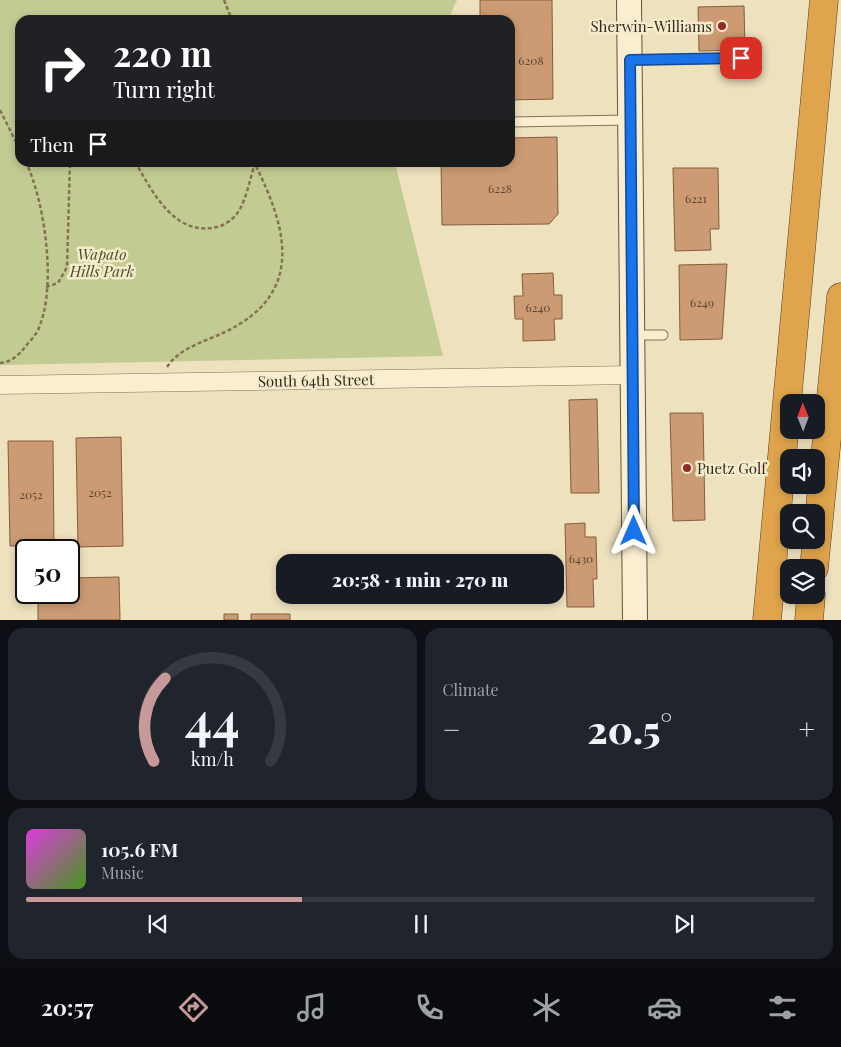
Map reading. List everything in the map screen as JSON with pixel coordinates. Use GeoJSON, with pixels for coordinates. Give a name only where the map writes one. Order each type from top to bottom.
{"type":"FeatureCollection","features":[{"type":"Feature","properties":{"kind":"highway"},"geometry":{"type":"LineString","coordinates":[[798,274],[813,0]]}},
{"type":"Feature","properties":{"kind":"highway"},"geometry":{"type":"LineString","coordinates":[[767,620],[824,0]]}},
{"type":"Feature","properties":{"kind":"highway"},"geometry":{"type":"LineString","coordinates":[[815,559],[841,297]]}},
{"type":"Feature","properties":{"kind":"highway"},"geometry":{"type":"LineString","coordinates":[[809,620],[810,604]]}},
{"type":"Feature","properties":{"kind":"main road"},"geometry":{"type":"LineString","coordinates":[[629,0],[635,620]]}},
{"type":"Feature","properties":{"kind":"street","name":"South 64th Street"},"geometry":{"type":"LineString","coordinates":[[0,385],[633,375]]}},
{"type":"Feature","properties":{"kind":"lane"},"geometry":{"type":"LineString","coordinates":[[630,60],[741,58]]}},
{"type":"Feature","properties":{"kind":"lane"},"geometry":{"type":"LineString","coordinates":[[515,122],[631,120]]}},
{"type":"Feature","properties":{"kind":"lane"},"geometry":{"type":"LineString","coordinates":[[633,335],[663,335]]}},
{"type":"Feature","properties":{"kind":"path"},"geometry":{"type":"LineString","coordinates":[[224,0],[230,15]]}},
{"type":"Feature","properties":{"kind":"path"},"geometry":{"type":"LineString","coordinates":[[0,110],[15,140]]}},
{"type":"Feature","properties":{"kind":"path"},"geometry":{"type":"LineString","coordinates":[[0,363],[6,363],[20,353],[37,332],[45,302],[48,254],[32,177],[28,167]]}},
{"type":"Feature","properties":{"kind":"path"},"geometry":{"type":"LineString","coordinates":[[46,287],[58,283],[67,267],[70,167]]}},
{"type":"Feature","properties":{"kind":"path"},"geometry":{"type":"LineString","coordinates":[[138,167],[159,202],[171,215],[191,227],[210,229],[224,226],[241,208],[254,167]]}},
{"type":"Feature","properties":{"kind":"path"},"geometry":{"type":"LineString","coordinates":[[157,383],[171,360],[182,352],[232,328],[256,312],[280,279],[282,241],[276,209],[257,167]]}},
{"type":"Feature","properties":{"kind":"green space","name":"Wapato Hills Park"},"geometry":{"type":"Polygon","coordinates":[[[0,0],[457,0],[450,15],[15,15],[15,167],[396,167],[443,356],[0,365],[0,0]]]}},
{"type":"Feature","properties":{"kind":"building"},"geometry":{"type":"Polygon","coordinates":[[[480,0],[552,0],[553,99],[515,100],[515,15],[480,15],[480,0]]]}},
{"type":"Feature","properties":{"kind":"building"},"geometry":{"type":"Polygon","coordinates":[[[744,6],[745,50],[699,51],[698,7],[744,6]]]}},
{"type":"Feature","properties":{"kind":"building"},"geometry":{"type":"Polygon","coordinates":[[[557,137],[558,214],[549,224],[442,225],[441,167],[515,167],[515,138],[557,137]]]}},
{"type":"Feature","properties":{"kind":"building"},"geometry":{"type":"Polygon","coordinates":[[[673,168],[718,168],[719,229],[710,229],[711,250],[675,251],[673,168]]]}},
{"type":"Feature","properties":{"kind":"building"},"geometry":{"type":"Polygon","coordinates":[[[727,264],[722,339],[680,340],[679,265],[727,264]]]}},
{"type":"Feature","properties":{"kind":"building"},"geometry":{"type":"Polygon","coordinates":[[[553,273],[554,295],[562,295],[562,319],[554,319],[555,340],[523,341],[523,319],[515,319],[514,296],[523,296],[522,274],[553,273]]]}},
{"type":"Feature","properties":{"kind":"building"},"geometry":{"type":"Polygon","coordinates":[[[597,399],[599,493],[571,493],[569,400],[597,399]]]}},
{"type":"Feature","properties":{"kind":"building"},"geometry":{"type":"Polygon","coordinates":[[[670,413],[703,413],[705,520],[673,521],[670,413]]]}},
{"type":"Feature","properties":{"kind":"building"},"geometry":{"type":"Polygon","coordinates":[[[121,437],[123,546],[80,547],[80,539],[78,539],[76,438],[121,437]]]}},
{"type":"Feature","properties":{"kind":"building"},"geometry":{"type":"Polygon","coordinates":[[[8,441],[53,441],[54,539],[15,539],[15,546],[10,546],[8,441]]]}},
{"type":"Feature","properties":{"kind":"building"},"geometry":{"type":"Polygon","coordinates":[[[585,523],[585,537],[596,537],[597,579],[593,579],[594,607],[567,607],[565,524],[585,523]]]}},
{"type":"Feature","properties":{"kind":"building"},"geometry":{"type":"Polygon","coordinates":[[[119,577],[120,620],[38,620],[38,604],[80,604],[80,578],[119,577]]]}},
{"type":"Feature","properties":{"kind":"building"},"geometry":{"type":"Polygon","coordinates":[[[224,614],[238,614],[238,620],[224,620],[224,614]]]}},
{"type":"Feature","properties":{"kind":"building"},"geometry":{"type":"Polygon","coordinates":[[[251,614],[290,614],[290,620],[251,620],[251,614]]]}},
{"type":"Feature","properties":{"kind":"place","name":"Sherwin-Williams"},"geometry":{"type":"Point","coordinates":[722,26]}},
{"type":"Feature","properties":{"kind":"place","name":"Puetz Golf"},"geometry":{"type":"Point","coordinates":[687,468]}},
{"type":"Feature","properties":{"kind":"route"},"geometry":{"type":"LineString","coordinates":[[634,531],[630,60],[741,58]]}}]}
